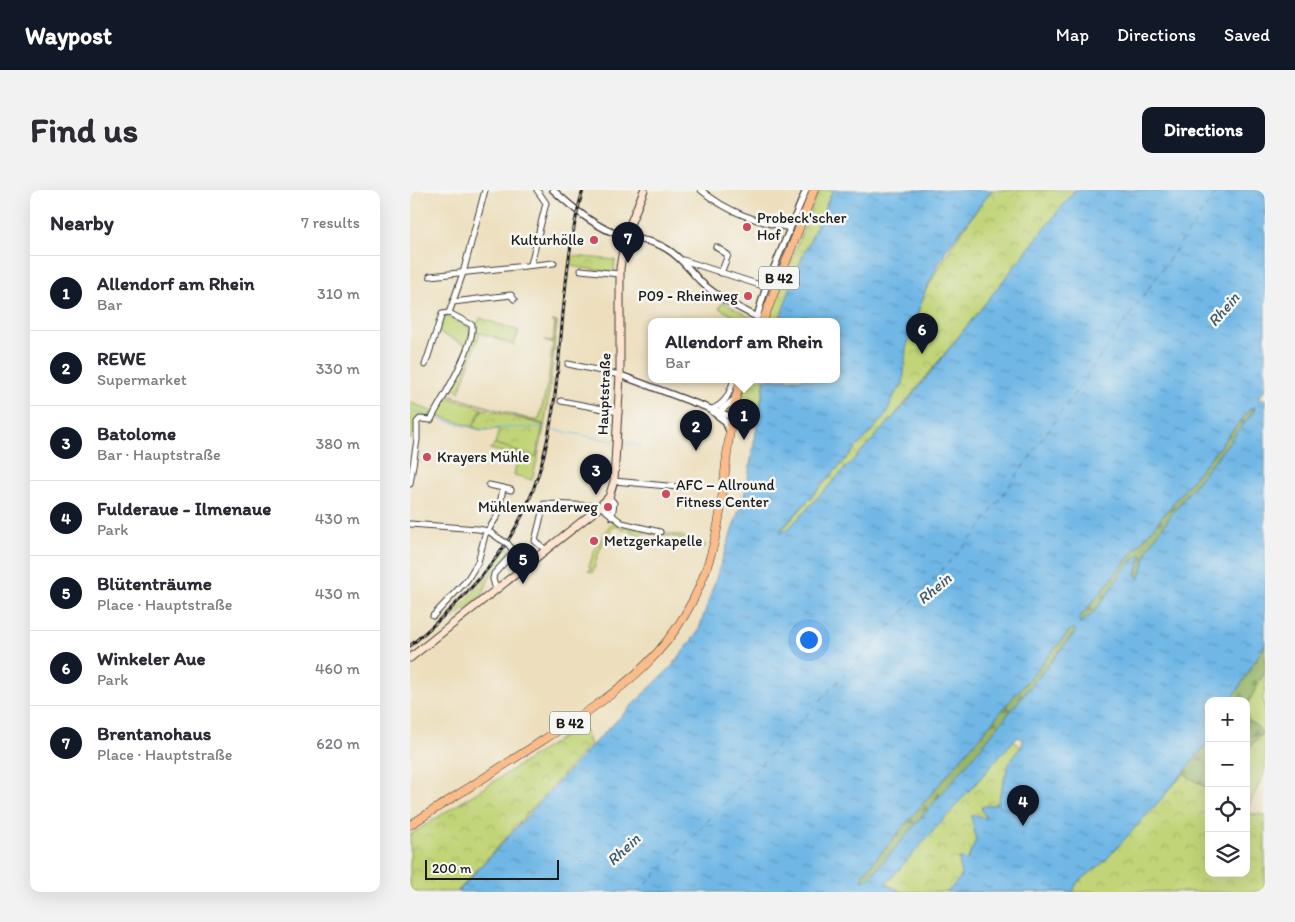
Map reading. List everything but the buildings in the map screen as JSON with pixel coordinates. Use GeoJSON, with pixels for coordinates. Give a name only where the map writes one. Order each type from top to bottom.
{"type":"FeatureCollection","features":[{"type":"Feature","properties":{"kind":"main road","name":"Hauptstraße"},"geometry":{"type":"LineString","coordinates":[[410,658],[546,550],[609,497],[614,481],[619,412],[619,274],[625,237],[644,190]]}},
{"type":"Feature","properties":{"kind":"main road","name":"B 42"},"geometry":{"type":"LineString","coordinates":[[759,318],[814,190]]}},
{"type":"Feature","properties":{"kind":"main road","name":"B 42"},"geometry":{"type":"LineString","coordinates":[[410,825],[605,701],[638,674],[666,643],[689,608],[711,555],[719,520],[730,432],[728,419],[740,383]]}},
{"type":"Feature","properties":{"kind":"street"},"geometry":{"type":"LineString","coordinates":[[449,313],[463,273],[485,190]]}},
{"type":"Feature","properties":{"kind":"street"},"geometry":{"type":"LineString","coordinates":[[531,264],[546,203],[537,190]]}},
{"type":"Feature","properties":{"kind":"street"},"geometry":{"type":"LineString","coordinates":[[554,190],[580,213],[625,237],[657,243],[683,260],[766,287]]}},
{"type":"Feature","properties":{"kind":"street"},"geometry":{"type":"LineString","coordinates":[[701,190],[715,202],[739,214],[766,223],[790,228]]}},
{"type":"Feature","properties":{"kind":"street"},"geometry":{"type":"LineString","coordinates":[[758,318],[766,287],[806,190]]}},
{"type":"Feature","properties":{"kind":"street"},"geometry":{"type":"LineString","coordinates":[[716,247],[728,255],[721,273]]}},
{"type":"Feature","properties":{"kind":"street"},"geometry":{"type":"LineString","coordinates":[[683,260],[694,274],[720,297],[755,318]]}},
{"type":"Feature","properties":{"kind":"street"},"geometry":{"type":"LineString","coordinates":[[430,276],[554,263]]}},
{"type":"Feature","properties":{"kind":"street"},"geometry":{"type":"LineString","coordinates":[[581,270],[619,274]]}},
{"type":"Feature","properties":{"kind":"street"},"geometry":{"type":"LineString","coordinates":[[453,302],[511,296],[514,299]]}},
{"type":"Feature","properties":{"kind":"street"},"geometry":{"type":"LineString","coordinates":[[425,365],[442,314],[449,313]]}},
{"type":"Feature","properties":{"kind":"street"},"geometry":{"type":"LineString","coordinates":[[410,484],[417,440],[417,422],[420,419],[431,420],[459,369],[473,330],[469,323],[450,316],[449,313]]}},
{"type":"Feature","properties":{"kind":"street"},"geometry":{"type":"LineString","coordinates":[[568,364],[641,381],[728,419]]}},
{"type":"Feature","properties":{"kind":"street"},"geometry":{"type":"LineString","coordinates":[[714,412],[727,399],[733,383]]}},
{"type":"Feature","properties":{"kind":"street"},"geometry":{"type":"LineString","coordinates":[[714,412],[735,399]]}},
{"type":"Feature","properties":{"kind":"street"},"geometry":{"type":"LineString","coordinates":[[561,401],[619,412]]}},
{"type":"Feature","properties":{"kind":"street"},"geometry":{"type":"LineString","coordinates":[[614,481],[678,487]]}},
{"type":"Feature","properties":{"kind":"street"},"geometry":{"type":"LineString","coordinates":[[489,485],[511,490]]}},
{"type":"Feature","properties":{"kind":"street"},"geometry":{"type":"LineString","coordinates":[[433,616],[467,580],[481,556],[488,531],[498,515],[503,488]]}},
{"type":"Feature","properties":{"kind":"street"},"geometry":{"type":"LineString","coordinates":[[609,497],[614,503],[612,517]]}},
{"type":"Feature","properties":{"kind":"street"},"geometry":{"type":"LineString","coordinates":[[546,550],[535,541],[544,504],[600,506],[612,517],[630,526],[660,532]]}},
{"type":"Feature","properties":{"kind":"street"},"geometry":{"type":"LineString","coordinates":[[410,524],[473,528],[488,531],[508,544],[512,549],[512,554],[494,574],[493,579],[496,590]]}},
{"type":"Feature","properties":{"kind":"green space"},"geometry":{"type":"Polygon","coordinates":[[[819,190],[833,190],[799,265],[800,268],[780,318],[768,318],[819,190]]]}},
{"type":"Feature","properties":{"kind":"green space"},"geometry":{"type":"Polygon","coordinates":[[[991,190],[1077,190],[886,426],[779,539],[776,537],[854,449],[923,295],[953,244],[991,190]]]}},
{"type":"Feature","properties":{"kind":"green space"},"geometry":{"type":"Polygon","coordinates":[[[573,256],[615,260],[614,273],[571,266],[573,256]]]}},
{"type":"Feature","properties":{"kind":"green space"},"geometry":{"type":"Polygon","coordinates":[[[723,302],[751,318],[735,318],[719,308],[723,302]]]}},
{"type":"Feature","properties":{"kind":"green space"},"geometry":{"type":"Polygon","coordinates":[[[446,316],[469,327],[470,332],[466,345],[438,332],[443,317],[446,316]]]}},
{"type":"Feature","properties":{"kind":"green space"},"geometry":{"type":"Polygon","coordinates":[[[480,318],[519,331],[514,345],[495,339],[496,335],[494,337],[480,333],[459,392],[454,388],[480,318]]]}},
{"type":"Feature","properties":{"kind":"green space"},"geometry":{"type":"Polygon","coordinates":[[[552,321],[557,322],[550,382],[545,421],[532,480],[514,475],[518,456],[490,449],[495,444],[536,457],[543,424],[451,396],[532,420],[539,420],[548,382],[553,343],[544,340],[553,341],[555,323],[552,321]]]}},
{"type":"Feature","properties":{"kind":"green space"},"geometry":{"type":"Polygon","coordinates":[[[745,383],[764,383],[759,414],[736,415],[745,383]]]}},
{"type":"Feature","properties":{"kind":"green space"},"geometry":{"type":"Polygon","coordinates":[[[446,397],[482,408],[473,427],[436,415],[446,397]]]}},
{"type":"Feature","properties":{"kind":"green space"},"geometry":{"type":"Polygon","coordinates":[[[410,402],[433,412],[429,418],[419,418],[415,438],[410,439],[410,402]]]}},
{"type":"Feature","properties":{"kind":"green space"},"geometry":{"type":"Polygon","coordinates":[[[1255,407],[1254,411],[1174,511],[1149,547],[1139,580],[1136,575],[1142,555],[1133,559],[1094,612],[1081,623],[1079,621],[1081,616],[1251,408],[1255,407]]]}},
{"type":"Feature","properties":{"kind":"green space"},"geometry":{"type":"Polygon","coordinates":[[[485,409],[543,425],[536,457],[495,444],[499,429],[482,430],[473,427],[482,410],[485,409]]]}},
{"type":"Feature","properties":{"kind":"green space"},"geometry":{"type":"Polygon","coordinates":[[[613,520],[630,528],[678,535],[704,543],[706,546],[704,548],[675,537],[642,533],[641,535],[614,526],[601,548],[593,573],[588,571],[591,569],[589,566],[596,547],[613,520]]]}},
{"type":"Feature","properties":{"kind":"green space"},"geometry":{"type":"Polygon","coordinates":[[[508,546],[511,553],[489,578],[482,596],[454,618],[452,616],[485,579],[508,546]]]}},
{"type":"Feature","properties":{"kind":"green space"},"geometry":{"type":"Polygon","coordinates":[[[1072,628],[1076,631],[974,756],[870,878],[861,881],[863,874],[1072,628]]]}},
{"type":"Feature","properties":{"kind":"green space"},"geometry":{"type":"Polygon","coordinates":[[[1265,644],[1265,671],[1250,699],[1250,697],[1233,697],[1265,644]]]}},
{"type":"Feature","properties":{"kind":"green space"},"geometry":{"type":"Polygon","coordinates":[[[1265,671],[1265,693],[1262,698],[1265,704],[1265,771],[1250,803],[1250,747],[1262,734],[1250,722],[1250,699],[1265,671]]]}},
{"type":"Feature","properties":{"kind":"green space"},"geometry":{"type":"Polygon","coordinates":[[[1250,721],[1259,728],[1262,734],[1250,747],[1250,721]]]}},
{"type":"Feature","properties":{"kind":"green space"},"geometry":{"type":"Polygon","coordinates":[[[582,725],[590,744],[457,892],[410,892],[410,835],[582,725]]]}},
{"type":"Feature","properties":{"kind":"green space"},"geometry":{"type":"Polygon","coordinates":[[[1013,740],[1122,838],[1184,774],[1205,787],[1205,877],[1250,877],[1250,813],[1265,815],[1265,892],[879,892],[1013,740]]]}},
{"type":"Feature","properties":{"kind":"green space"},"geometry":{"type":"Polygon","coordinates":[[[1205,746],[1205,785],[1162,832],[1073,892],[1164,796],[1205,746]]]}},
{"type":"Feature","properties":{"kind":"water","name":"Rhein"},"geometry":{"type":"Polygon","coordinates":[[[833,190],[992,190],[946,250],[926,289],[906,349],[903,384],[893,397],[887,414],[781,530],[780,534],[789,528],[903,407],[1075,190],[1265,190],[1265,389],[1258,398],[1261,400],[1265,399],[1265,644],[1233,697],[1205,697],[1205,746],[1164,796],[1103,863],[1077,883],[1073,892],[947,892],[961,877],[959,858],[967,860],[976,840],[971,816],[977,815],[986,819],[981,807],[997,804],[1009,763],[1022,745],[1023,739],[1017,737],[886,884],[902,892],[458,892],[591,746],[672,666],[698,632],[746,489],[764,383],[840,383],[840,318],[780,318],[791,286],[833,190]],[[1255,407],[1251,408],[1081,616],[1080,623],[1097,608],[1125,569],[1142,554],[1136,575],[1139,580],[1149,547],[1174,511],[1254,411],[1255,407]],[[1072,628],[863,874],[862,881],[870,877],[974,756],[1076,631],[1072,628]]]}},
{"type":"Feature","properties":{"kind":"waterway"},"geometry":{"type":"LineString","coordinates":[[410,410],[431,416]]}},
{"type":"Feature","properties":{"kind":"waterway"},"geometry":{"type":"LineString","coordinates":[[435,417],[482,431],[497,428],[543,427]]}},
{"type":"Feature","properties":{"kind":"waterway"},"geometry":{"type":"LineString","coordinates":[[555,430],[613,441]]}},
{"type":"Feature","properties":{"kind":"waterway"},"geometry":{"type":"LineString","coordinates":[[620,442],[640,446]]}},
{"type":"Feature","properties":{"kind":"ferry route"},"geometry":{"type":"LineString","coordinates":[[638,892],[689,841],[976,533],[1218,190]]}},
{"type":"Feature","properties":{"kind":"railway"},"geometry":{"type":"LineString","coordinates":[[410,646],[447,613],[481,577],[510,537],[532,493],[544,456],[552,419],[568,265],[574,227],[583,190]]}},
{"type":"Feature","properties":{"kind":"place","name":"Probeck'scher Hof"},"geometry":{"type":"Point","coordinates":[747,227]}},
{"type":"Feature","properties":{"kind":"place","name":"Kulturhölle"},"geometry":{"type":"Point","coordinates":[594,240]}},
{"type":"Feature","properties":{"kind":"place","name":"Brentanohaus"},"geometry":{"type":"Point","coordinates":[628,263]}},
{"type":"Feature","properties":{"kind":"place","name":"P09 - Rheinweg"},"geometry":{"type":"Point","coordinates":[748,296]}},
{"type":"Feature","properties":{"kind":"place","name":"Winkeler Aue"},"geometry":{"type":"Point","coordinates":[922,354]}},
{"type":"Feature","properties":{"kind":"place","name":"Allendorf am Rhein"},"geometry":{"type":"Point","coordinates":[744,440]}},
{"type":"Feature","properties":{"kind":"place","name":"REWE"},"geometry":{"type":"Point","coordinates":[696,451]}},
{"type":"Feature","properties":{"kind":"place","name":"Krayers Mühle"},"geometry":{"type":"Point","coordinates":[427,457]}},
{"type":"Feature","properties":{"kind":"place","name":"AFC – Allround Fitness Center"},"geometry":{"type":"Point","coordinates":[666,494]}},
{"type":"Feature","properties":{"kind":"place","name":"Batolome"},"geometry":{"type":"Point","coordinates":[596,495]}},
{"type":"Feature","properties":{"kind":"place","name":"Mühlenwanderweg"},"geometry":{"type":"Point","coordinates":[608,507]}},
{"type":"Feature","properties":{"kind":"place","name":"Metzgerkapelle"},"geometry":{"type":"Point","coordinates":[594,541]}},
{"type":"Feature","properties":{"kind":"place","name":"Blütenträume"},"geometry":{"type":"Point","coordinates":[523,584]}},
{"type":"Feature","properties":{"kind":"place","name":"Fulderaue - Ilmenaue"},"geometry":{"type":"Point","coordinates":[1023,826]}}]}
